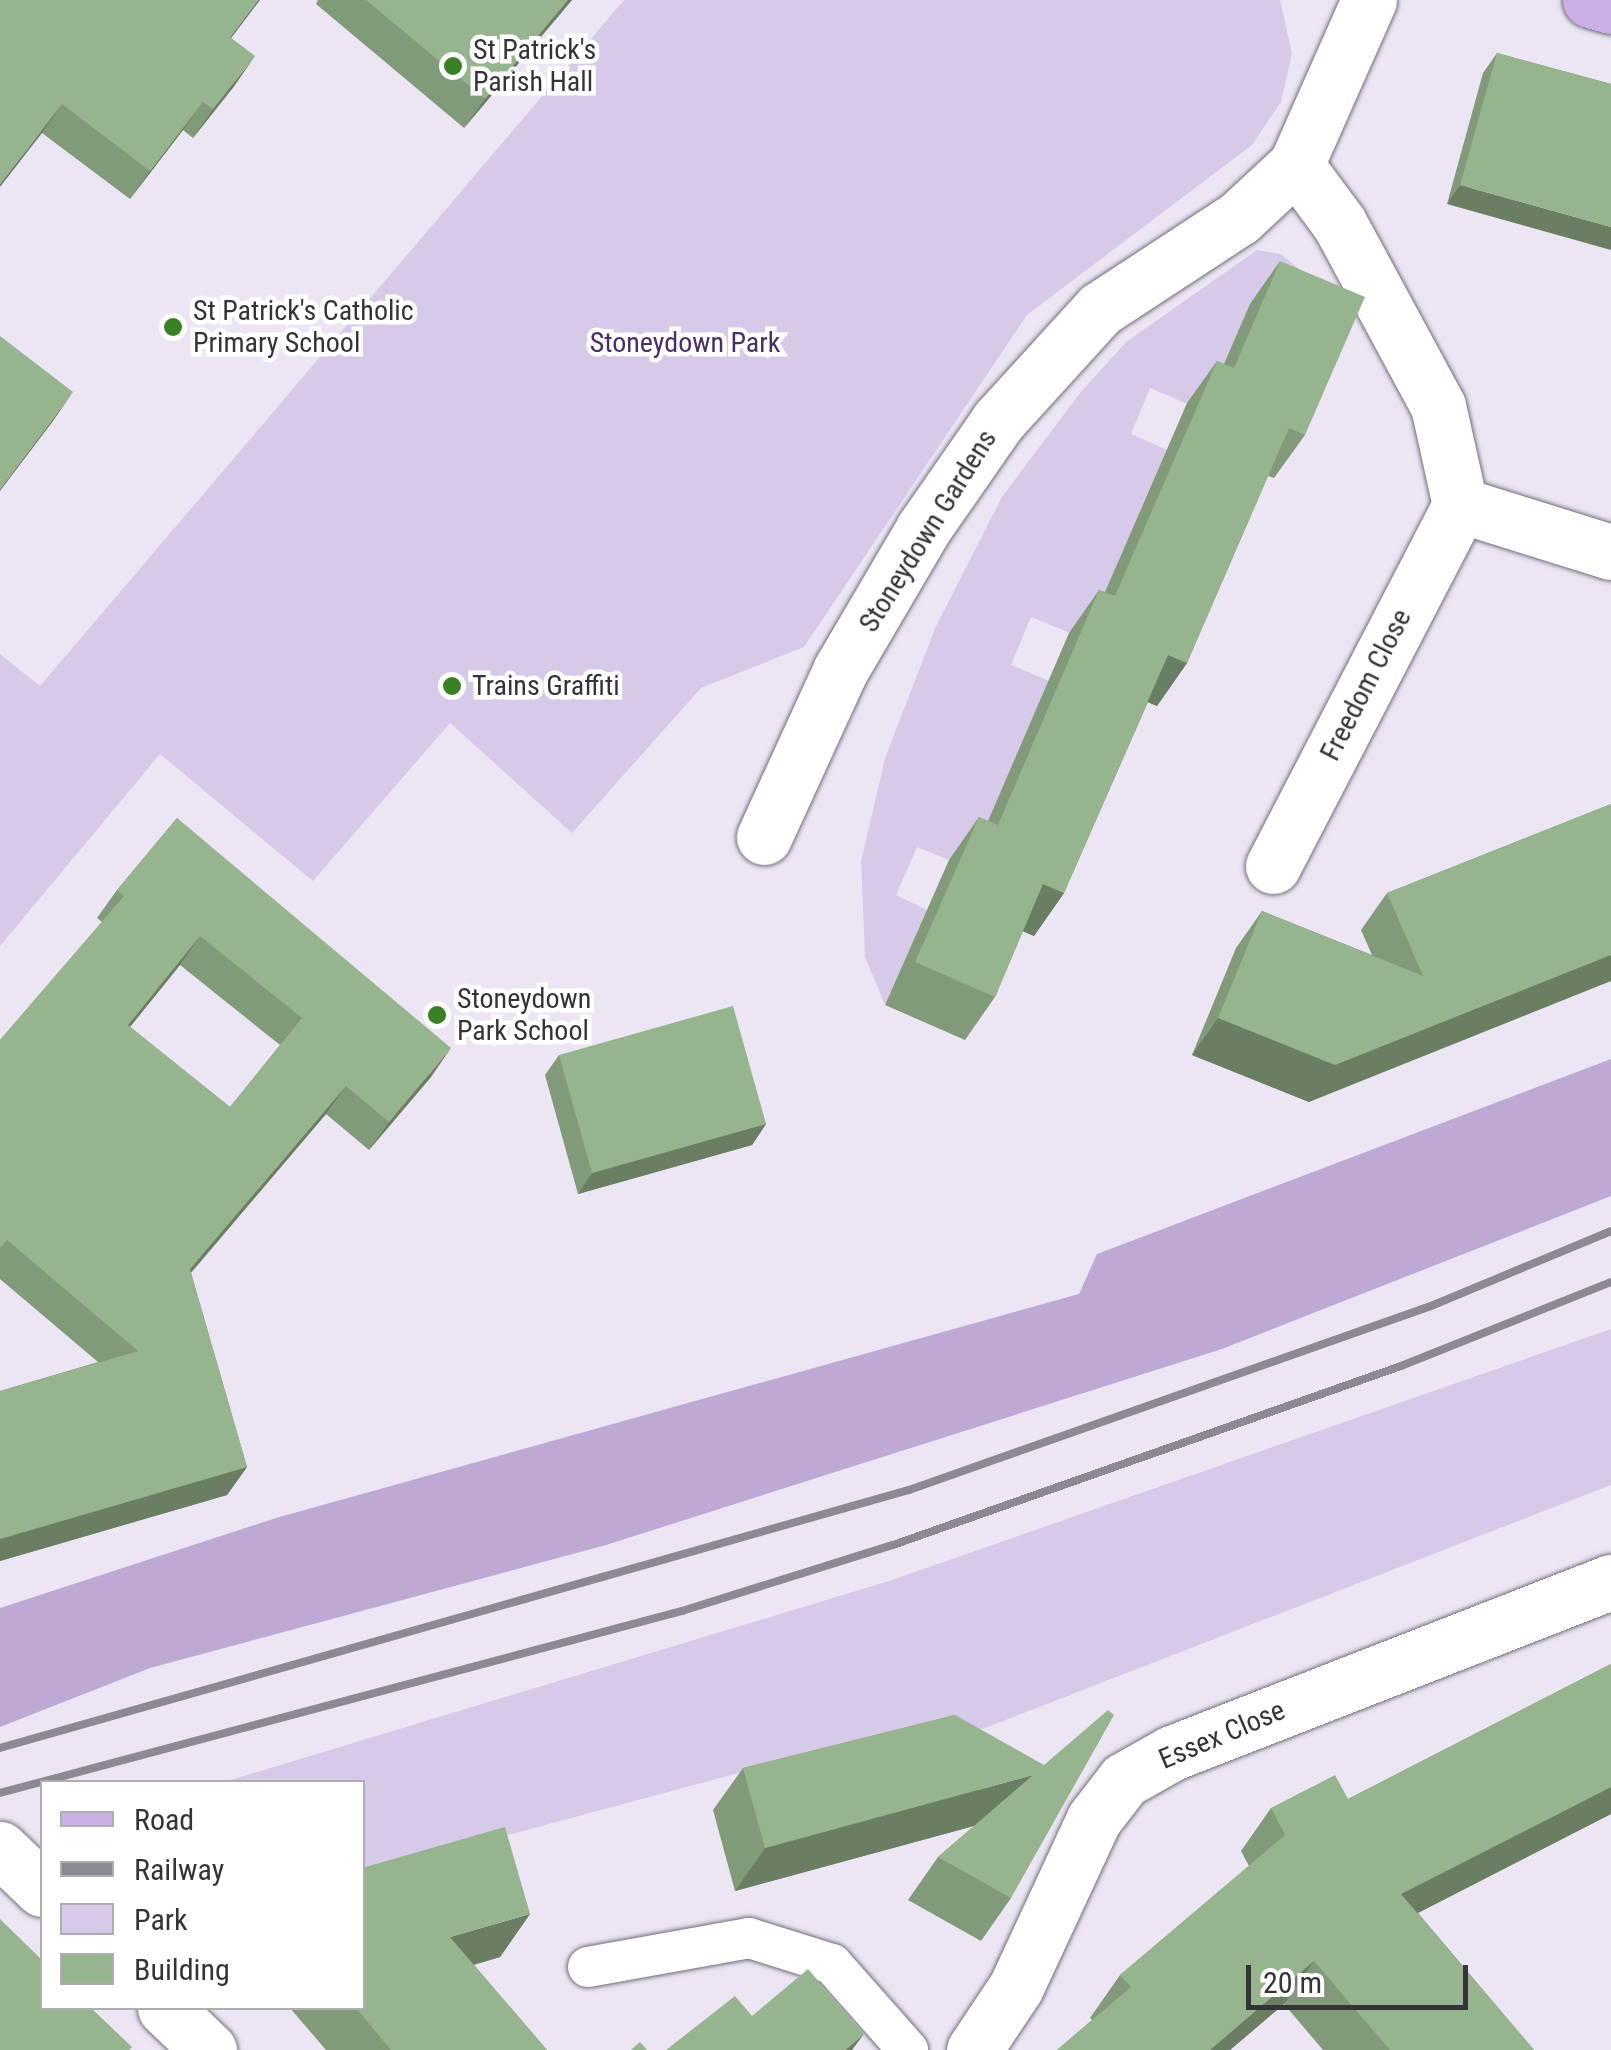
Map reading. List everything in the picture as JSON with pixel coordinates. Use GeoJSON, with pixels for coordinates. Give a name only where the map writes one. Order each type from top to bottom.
{"type":"FeatureCollection","features":[{"type":"Feature","properties":{"kind":"main road"},"geometry":{"type":"LineString","coordinates":[[1590,0],[1611,6]]}},
{"type":"Feature","properties":{"kind":"street","name":"Stoneydown Gardens"},"geometry":{"type":"LineString","coordinates":[[764,837],[842,669],[923,529],[998,421],[1100,309],[1238,218],[1296,165],[1370,0]]}},
{"type":"Feature","properties":{"kind":"street"},"geometry":{"type":"LineString","coordinates":[[1296,165],[1338,222],[1438,406],[1460,504],[1611,552]]}},
{"type":"Feature","properties":{"kind":"street","name":"Freedom Close"},"geometry":{"type":"LineString","coordinates":[[1273,866],[1460,504]]}},
{"type":"Feature","properties":{"kind":"street","name":"Essex Close"},"geometry":{"type":"LineString","coordinates":[[974,2050],[1016,1987],[1094,1820],[1124,1780],[1206,1739],[1611,1582]]}},
{"type":"Feature","properties":{"kind":"street"},"geometry":{"type":"LineString","coordinates":[[0,1848],[40,1888]]}},
{"type":"Feature","properties":{"kind":"street"},"geometry":{"type":"LineString","coordinates":[[167,2010],[207,2049]]}},
{"type":"Feature","properties":{"kind":"lane"},"geometry":{"type":"LineString","coordinates":[[588,1966],[749,1938],[832,1964],[908,2050]]}},
{"type":"Feature","properties":{"kind":"green space","name":"Stoneydown Park"},"geometry":{"type":"Polygon","coordinates":[[[624,0],[1280,0],[1292,53],[1281,102],[1252,145],[1027,315],[804,647],[701,688],[572,833],[450,723],[313,881],[160,754],[0,946],[0,654],[40,686],[624,0]]]}},
{"type":"Feature","properties":{"kind":"green space"},"geometry":{"type":"Polygon","coordinates":[[[1257,250],[1281,254],[1307,276],[1204,411],[1150,388],[1131,434],[1167,450],[1085,639],[1031,617],[1011,665],[1049,681],[968,868],[917,847],[896,895],[927,910],[885,1005],[865,957],[861,862],[885,758],[936,626],[1002,497],[1080,393],[1126,342],[1257,250]]]}},
{"type":"Feature","properties":{"kind":"green space"},"geometry":{"type":"Polygon","coordinates":[[[1611,1329],[1611,1485],[931,1749],[910,1727],[365,1873],[365,1780],[231,1780],[889,1581],[1611,1329]]]}},
{"type":"Feature","properties":{"kind":"shaded area"},"geometry":{"type":"Polygon","coordinates":[[[1611,1059],[1611,1196],[1222,1349],[606,1545],[150,1668],[0,1727],[0,1608],[276,1518],[1079,1294],[1097,1254],[1611,1059]]]}},
{"type":"Feature","properties":{"kind":"building"},"geometry":{"type":"Polygon","coordinates":[[[0,0],[258,0],[230,37],[255,56],[213,109],[203,102],[150,171],[62,104],[0,184],[0,0]]]}},
{"type":"Feature","properties":{"kind":"building","name":"St Patrick's Parish Hall"},"geometry":{"type":"Polygon","coordinates":[[[366,0],[568,0],[485,99],[366,0]]]}},
{"type":"Feature","properties":{"kind":"building"},"geometry":{"type":"Polygon","coordinates":[[[1497,53],[1611,84],[1611,227],[1460,185],[1497,53]]]}},
{"type":"Feature","properties":{"kind":"building"},"geometry":{"type":"Polygon","coordinates":[[[1280,261],[1365,297],[1305,435],[1289,428],[1187,663],[1168,655],[1064,893],[1043,884],[995,997],[915,962],[979,817],[998,825],[1099,590],[1115,596],[1217,361],[1234,368],[1280,261]]]}},
{"type":"Feature","properties":{"kind":"building"},"geometry":{"type":"Polygon","coordinates":[[[0,336],[73,392],[0,489],[0,336]]]}},
{"type":"Feature","properties":{"kind":"building"},"geometry":{"type":"Polygon","coordinates":[[[1611,804],[1611,955],[1335,1065],[1218,1018],[1262,911],[1423,976],[1387,893],[1611,804]]]}},
{"type":"Feature","properties":{"kind":"building"},"geometry":{"type":"Polygon","coordinates":[[[177,818],[451,1048],[389,1122],[346,1086],[190,1269],[247,1467],[0,1539],[0,1391],[138,1351],[7,1240],[0,1248],[0,1040],[124,896],[117,890],[177,818]],[[200,936],[128,1025],[230,1107],[302,1018],[200,936]]]}},
{"type":"Feature","properties":{"kind":"building"},"geometry":{"type":"Polygon","coordinates":[[[733,1006],[766,1124],[592,1173],[559,1055],[733,1006]]]}},
{"type":"Feature","properties":{"kind":"building"},"geometry":{"type":"Polygon","coordinates":[[[1611,1664],[1611,1787],[1401,1894],[1534,2050],[1390,2050],[1314,1961],[1210,2050],[1057,2050],[1131,1987],[1120,1975],[1285,1835],[1271,1808],[1335,1775],[1348,1799],[1611,1664]]]}},
{"type":"Feature","properties":{"kind":"building"},"geometry":{"type":"Polygon","coordinates":[[[1108,1710],[1114,1715],[1011,1898],[938,1857],[1033,1775],[765,1848],[743,1768],[955,1715],[1044,1765],[1108,1710]]]}},
{"type":"Feature","properties":{"kind":"building"},"geometry":{"type":"Polygon","coordinates":[[[505,1827],[530,1914],[450,1937],[547,2050],[391,2050],[358,2010],[365,2010],[365,1867],[505,1827]]]}},
{"type":"Feature","properties":{"kind":"building"},"geometry":{"type":"Polygon","coordinates":[[[0,1919],[40,1958],[40,2010],[93,2010],[132,2047],[129,2050],[0,2050],[0,1919]]]}},
{"type":"Feature","properties":{"kind":"building"},"geometry":{"type":"Polygon","coordinates":[[[808,1969],[864,2034],[845,2050],[666,2050],[735,1996],[752,2016],[808,1969]]]}},
{"type":"Feature","properties":{"kind":"building"},"geometry":{"type":"Polygon","coordinates":[[[640,2042],[647,2050],[631,2050],[640,2042]]]}},
{"type":"Feature","properties":{"kind":"railway"},"geometry":{"type":"LineString","coordinates":[[0,1748],[909,1490],[1431,1306],[1611,1231]]}},
{"type":"Feature","properties":{"kind":"railway"},"geometry":{"type":"LineString","coordinates":[[49,1780],[682,1611],[893,1545],[1401,1366],[1611,1282]]}},
{"type":"Feature","properties":{"kind":"railway"},"geometry":{"type":"LineString","coordinates":[[0,1793],[40,1782]]}},
{"type":"Feature","properties":{"kind":"place","name":"St Patrick's Parish Hall"},"geometry":{"type":"Point","coordinates":[453,66]}},
{"type":"Feature","properties":{"kind":"place","name":"St Patrick's Catholic Primary School"},"geometry":{"type":"Point","coordinates":[173,327]}},
{"type":"Feature","properties":{"kind":"place","name":"Trains Graffiti"},"geometry":{"type":"Point","coordinates":[452,686]}},
{"type":"Feature","properties":{"kind":"place","name":"Stoneydown Park School"},"geometry":{"type":"Point","coordinates":[437,1015]}}]}
